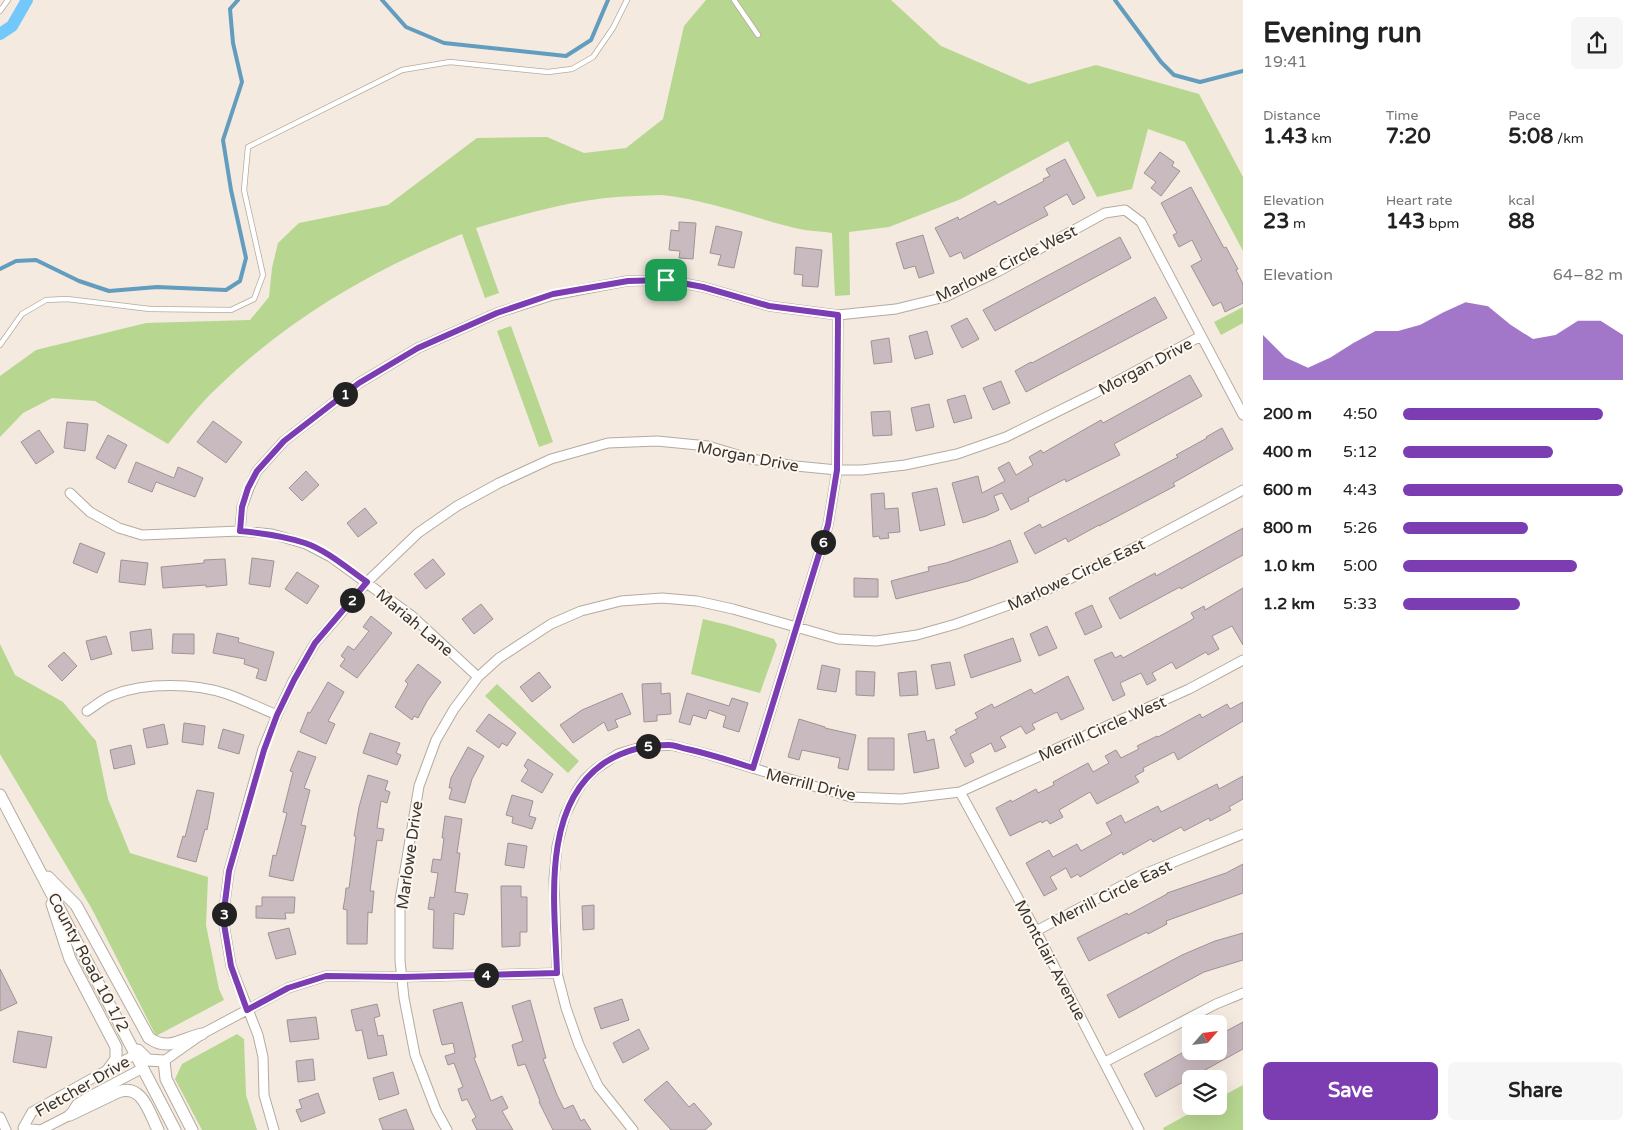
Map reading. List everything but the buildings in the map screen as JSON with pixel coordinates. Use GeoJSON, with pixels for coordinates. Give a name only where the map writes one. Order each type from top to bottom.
{"type":"FeatureCollection","features":[{"type":"Feature","properties":{"kind":"street","name":"Marlowe Circle West"},"geometry":{"type":"LineString","coordinates":[[240,531],[242,507],[248,488],[257,471],[284,441],[359,383],[418,348],[497,313],[553,294],[628,281],[666,280],[703,287],[769,306],[838,315],[896,310],[945,297],[1105,213],[1125,210],[1141,222],[1201,336]]}},
{"type":"Feature","properties":{"kind":"street"},"geometry":{"type":"LineString","coordinates":[[753,768],[828,525],[837,470],[838,315]]}},
{"type":"Feature","properties":{"kind":"street"},"geometry":{"type":"LineString","coordinates":[[1201,336],[1243,415]]}},
{"type":"Feature","properties":{"kind":"street","name":"Morgan Drive"},"geometry":{"type":"LineString","coordinates":[[274,1130],[264,1095],[258,1035],[231,966],[223,918],[229,871],[264,750],[277,715],[294,680],[315,643],[367,582],[418,533],[457,506],[551,458],[608,443],[657,440],[708,446],[751,459],[837,470],[862,470],[906,465],[957,454],[998,440],[1095,393],[1201,336]]}},
{"type":"Feature","properties":{"kind":"street","name":"Marlowe Circle East"},"geometry":{"type":"LineString","coordinates":[[478,677],[499,658],[551,624],[581,611],[621,601],[662,598],[697,601],[733,608],[838,639],[876,641],[916,635],[956,624],[1034,596],[1140,545],[1243,490]]}},
{"type":"Feature","properties":{"kind":"street","name":"Mariah Lane"},"geometry":{"type":"LineString","coordinates":[[70,493],[90,512],[119,528],[142,534],[240,531],[272,534],[306,544],[331,557],[412,616],[478,677]]}},
{"type":"Feature","properties":{"kind":"street","name":"Merrill Circle West"},"geometry":{"type":"LineString","coordinates":[[960,792],[1189,689],[1243,660]]}},
{"type":"Feature","properties":{"kind":"street","name":"Marlowe Drive"},"geometry":{"type":"LineString","coordinates":[[447,1130],[436,1110],[415,1055],[401,977],[400,900],[419,786],[436,740],[454,709],[478,677]]}},
{"type":"Feature","properties":{"kind":"street"},"geometry":{"type":"LineString","coordinates":[[87,711],[112,695],[142,688],[175,686],[200,688],[226,694],[277,715]]}},
{"type":"Feature","properties":{"kind":"street","name":"Merrill Drive"},"geometry":{"type":"LineString","coordinates":[[557,973],[554,879],[557,846],[565,815],[585,779],[618,754],[641,747],[670,745],[707,754],[851,797],[901,799],[960,792]]}},
{"type":"Feature","properties":{"kind":"street","name":"Montclair Avenue"},"geometry":{"type":"LineString","coordinates":[[960,792],[1036,931],[1139,1130]]}},
{"type":"Feature","properties":{"kind":"street","name":"County Road 10 1/2"},"geometry":{"type":"LineString","coordinates":[[0,796],[175,1130]]}},
{"type":"Feature","properties":{"kind":"street","name":"Merrill Circle East"},"geometry":{"type":"LineString","coordinates":[[1036,931],[1142,875],[1243,834]]}},
{"type":"Feature","properties":{"kind":"street"},"geometry":{"type":"LineString","coordinates":[[40,870],[76,905],[149,1038],[163,1045],[176,1043],[188,1037],[202,1034]]}},
{"type":"Feature","properties":{"kind":"street"},"geometry":{"type":"LineString","coordinates":[[40,870],[70,960],[116,1047],[116,1059],[108,1070]]}},
{"type":"Feature","properties":{"kind":"street"},"geometry":{"type":"LineString","coordinates":[[129,1041],[148,1060],[164,1061],[202,1034],[288,988],[326,976],[401,977],[557,973],[566,1008],[579,1045],[598,1086],[634,1130]]}},
{"type":"Feature","properties":{"kind":"street"},"geometry":{"type":"LineString","coordinates":[[1104,1062],[1216,1004],[1243,993]]}},
{"type":"Feature","properties":{"kind":"street","name":"Fletcher Drive"},"geometry":{"type":"LineString","coordinates":[[20,1129],[32,1112],[136,1054]]}},
{"type":"Feature","properties":{"kind":"street"},"geometry":{"type":"LineString","coordinates":[[164,1061],[166,1079],[192,1130]]}},
{"type":"Feature","properties":{"kind":"street","name":"Fletcher Drive"},"geometry":{"type":"LineString","coordinates":[[20,1129],[41,1130],[70,1115],[77,1104],[88,1097],[143,1068]]}},
{"type":"Feature","properties":{"kind":"street"},"geometry":{"type":"LineString","coordinates":[[70,1115],[125,1089],[131,1090],[141,1098],[158,1130]]}},
{"type":"Feature","properties":{"kind":"street"},"geometry":{"type":"LineString","coordinates":[[0,1117],[6,1130]]}},
{"type":"Feature","properties":{"kind":"lane"},"geometry":{"type":"LineString","coordinates":[[0,11],[8,0]]}},
{"type":"Feature","properties":{"kind":"lane"},"geometry":{"type":"LineString","coordinates":[[0,346],[22,314],[46,300],[67,299],[150,309],[231,310],[254,299],[263,275],[244,190],[248,147],[402,70],[450,62],[548,72],[572,69],[593,57],[613,28],[627,0]]}},
{"type":"Feature","properties":{"kind":"lane"},"geometry":{"type":"LineString","coordinates":[[734,0],[758,35]]}},
{"type":"Feature","properties":{"kind":"green space"},"geometry":{"type":"Polygon","coordinates":[[[706,0],[891,0],[941,46],[1029,84],[1096,65],[1199,94],[1243,177],[1243,251],[1185,142],[1148,129],[1132,189],[1097,197],[1068,141],[961,199],[889,227],[849,232],[850,295],[835,296],[832,233],[796,228],[679,197],[659,195],[595,199],[555,207],[476,228],[499,293],[485,298],[462,234],[396,264],[332,298],[273,339],[245,362],[204,400],[168,444],[95,401],[52,398],[23,413],[0,437],[0,376],[36,350],[146,323],[250,320],[269,297],[272,268],[278,243],[299,223],[388,205],[477,138],[547,137],[584,153],[626,148],[663,119],[684,26],[706,0]]]}},
{"type":"Feature","properties":{"kind":"green space"},"geometry":{"type":"Polygon","coordinates":[[[1243,307],[1243,323],[1221,335],[1214,322],[1243,307]]]}},
{"type":"Feature","properties":{"kind":"green space"},"geometry":{"type":"Polygon","coordinates":[[[511,326],[553,442],[539,447],[497,331],[511,326]]]}},
{"type":"Feature","properties":{"kind":"green space"},"geometry":{"type":"Polygon","coordinates":[[[703,619],[774,639],[777,645],[760,693],[691,674],[703,619]]]}},
{"type":"Feature","properties":{"kind":"green space"},"geometry":{"type":"Polygon","coordinates":[[[0,644],[15,675],[63,702],[96,741],[108,799],[130,853],[208,877],[206,925],[219,989],[224,1000],[156,1036],[92,909],[0,754],[0,644]]]}},
{"type":"Feature","properties":{"kind":"green space"},"geometry":{"type":"Polygon","coordinates":[[[497,684],[579,761],[568,773],[485,696],[497,684]]]}},
{"type":"Feature","properties":{"kind":"green space"},"geometry":{"type":"Polygon","coordinates":[[[237,1034],[244,1039],[246,1095],[257,1130],[202,1130],[175,1079],[182,1064],[237,1034]]]}},
{"type":"Feature","properties":{"kind":"green space"},"geometry":{"type":"Polygon","coordinates":[[[1243,1085],[1243,1130],[1164,1130],[1163,1128],[1187,1115],[1227,1115],[1227,1094],[1243,1085]]]}},
{"type":"Feature","properties":{"kind":"waterway"},"geometry":{"type":"LineString","coordinates":[[0,34],[12,26],[27,0]]}},
{"type":"Feature","properties":{"kind":"waterway"},"geometry":{"type":"LineString","coordinates":[[0,269],[16,261],[36,260],[79,281],[109,291],[157,287],[226,290],[240,281],[246,258],[231,190],[223,140],[242,82],[233,43],[230,9],[238,0]]}},
{"type":"Feature","properties":{"kind":"waterway"},"geometry":{"type":"LineString","coordinates":[[382,0],[406,27],[444,43],[566,56],[591,40],[608,0]]}},
{"type":"Feature","properties":{"kind":"waterway"},"geometry":{"type":"LineString","coordinates":[[1115,0],[1161,62],[1174,75],[1200,82],[1243,71]]}},
{"type":"Feature","properties":{"kind":"route"},"geometry":{"type":"LineString","coordinates":[[666,280],[703,287],[769,306],[838,315],[837,470],[828,525],[753,768],[670,745],[641,747],[618,754],[585,779],[565,815],[557,846],[554,879],[557,973],[401,977],[326,976],[307,980],[288,988],[247,1010],[231,966],[223,918],[229,871],[264,750],[277,715],[315,643],[367,582],[331,557],[306,544],[272,534],[240,531],[242,507],[248,488],[257,471],[284,441],[359,383],[418,348],[497,313],[553,294],[628,281],[666,280]]}}]}
